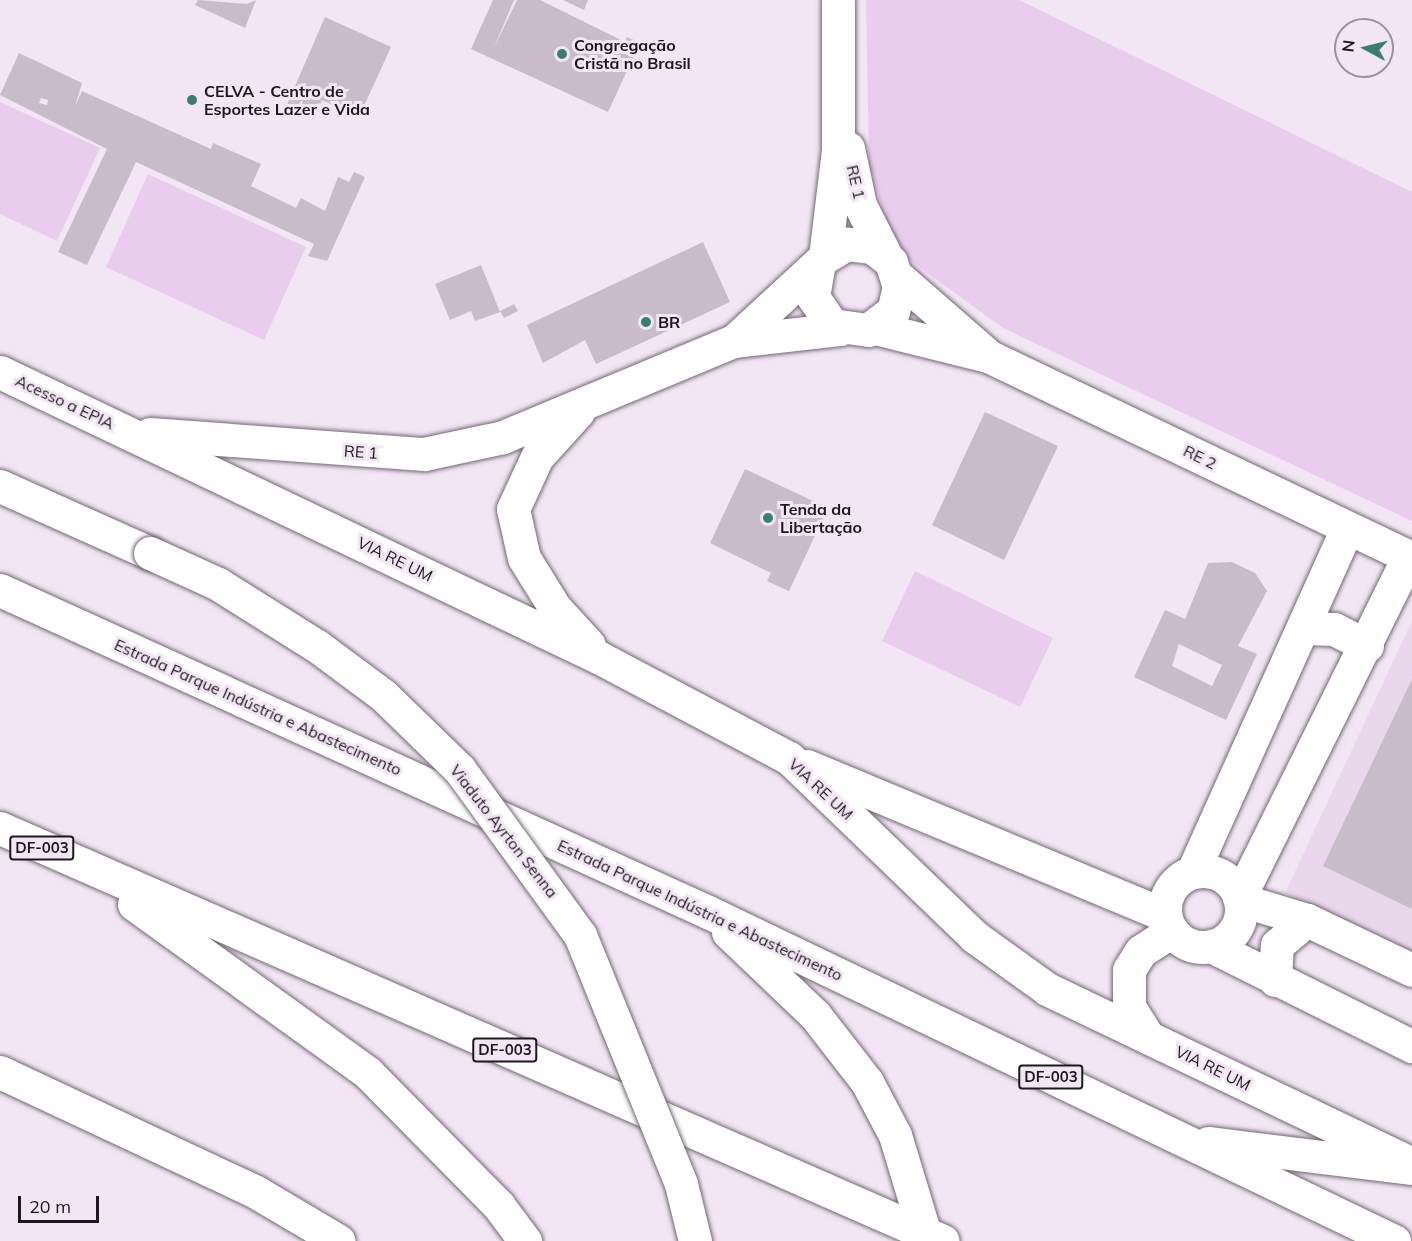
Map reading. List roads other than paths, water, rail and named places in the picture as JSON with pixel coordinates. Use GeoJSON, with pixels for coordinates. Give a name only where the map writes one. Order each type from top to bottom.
{"type":"FeatureCollection","features":[{"type":"Feature","properties":{"kind":"main road","name":"RE 1"},"geometry":{"type":"LineString","coordinates":[[734,340],[822,260],[839,104],[838,0]]}},
{"type":"Feature","properties":{"kind":"main road","name":"RE 1"},"geometry":{"type":"LineString","coordinates":[[839,104],[860,205],[892,267]]}},
{"type":"Feature","properties":{"kind":"main road"},"geometry":{"type":"LineString","coordinates":[[855,244],[892,267],[897,303],[875,328],[840,329],[815,305],[812,279],[822,260],[855,244]]}},
{"type":"Feature","properties":{"kind":"main road","name":"RE 2"},"geometry":{"type":"LineString","coordinates":[[892,267],[988,356]]}},
{"type":"Feature","properties":{"kind":"main road","name":"RE 2"},"geometry":{"type":"LineString","coordinates":[[875,328],[988,356],[1410,557]]}},
{"type":"Feature","properties":{"kind":"main road","name":"RE 1"},"geometry":{"type":"LineString","coordinates":[[131,432],[424,454],[503,436],[584,406],[734,340],[840,329]]}},
{"type":"Feature","properties":{"kind":"main road","name":"Acesso a EPIA"},"geometry":{"type":"LineString","coordinates":[[0,372],[131,432]]}},
{"type":"Feature","properties":{"kind":"main road","name":"RE 1"},"geometry":{"type":"LineString","coordinates":[[584,406],[537,457],[513,509],[524,558],[555,608],[600,658]]}},
{"type":"Feature","properties":{"kind":"main road","name":"VIA RE UM"},"geometry":{"type":"LineString","coordinates":[[131,432],[600,658],[789,758],[975,937],[1047,989],[1412,1166]]}},
{"type":"Feature","properties":{"kind":"main road","name":"Viaduto Ayrton Senna"},"geometry":{"type":"LineString","coordinates":[[0,486],[218,584],[317,646],[383,695],[460,770],[580,935],[677,1173],[695,1241]]}},
{"type":"Feature","properties":{"kind":"main road"},"geometry":{"type":"LineString","coordinates":[[1194,871],[1347,528]]}},
{"type":"Feature","properties":{"kind":"main road"},"geometry":{"type":"LineString","coordinates":[[1211,946],[1235,930],[1240,899],[1410,557]]}},
{"type":"Feature","properties":{"kind":"main road","name":"Estrada Parque Indústria e Abastecimento"},"geometry":{"type":"LineString","coordinates":[[0,590],[708,912],[1394,1241]]}},
{"type":"Feature","properties":{"kind":"main road"},"geometry":{"type":"LineString","coordinates":[[1303,628],[1334,629],[1367,646]]}},
{"type":"Feature","properties":{"kind":"main road"},"geometry":{"type":"LineString","coordinates":[[789,758],[1168,923],[1182,941],[1211,946],[1275,980],[1412,1046]]}},
{"type":"Feature","properties":{"kind":"main road","name":"DF-003"},"geometry":{"type":"LineString","coordinates":[[0,828],[84,867],[932,1238]]}},
{"type":"Feature","properties":{"kind":"main road"},"geometry":{"type":"LineString","coordinates":[[84,867],[368,1073],[499,1206],[525,1241]]}},
{"type":"Feature","properties":{"kind":"main road"},"geometry":{"type":"LineString","coordinates":[[1148,1037],[1128,1006],[1129,969],[1141,951],[1168,923],[1167,896],[1177,880],[1194,871],[1214,872],[1231,883],[1240,899],[1306,920],[1412,970]]}},
{"type":"Feature","properties":{"kind":"main road"},"geometry":{"type":"LineString","coordinates":[[708,912],[815,1016],[867,1082],[896,1135],[932,1238]]}},
{"type":"Feature","properties":{"kind":"main road"},"geometry":{"type":"LineString","coordinates":[[1275,980],[1277,945],[1306,920]]}},
{"type":"Feature","properties":{"kind":"main road"},"geometry":{"type":"LineString","coordinates":[[0,1072],[256,1192],[339,1241]]}},
{"type":"Feature","properties":{"kind":"main road"},"geometry":{"type":"LineString","coordinates":[[1181,1139],[1412,1166]]}},
{"type":"Feature","properties":{"kind":"place","name":"Congregação Cristã no Brasil"},"geometry":{"type":"Point","coordinates":[562,54]}},
{"type":"Feature","properties":{"kind":"place","name":"CELVA - Centro de Esportes Lazer e Vida"},"geometry":{"type":"Point","coordinates":[192,100]}},
{"type":"Feature","properties":{"kind":"place","name":"BR"},"geometry":{"type":"Point","coordinates":[646,322]}},
{"type":"Feature","properties":{"kind":"place","name":"Tenda da Libertação"},"geometry":{"type":"Point","coordinates":[768,518]}}]}
